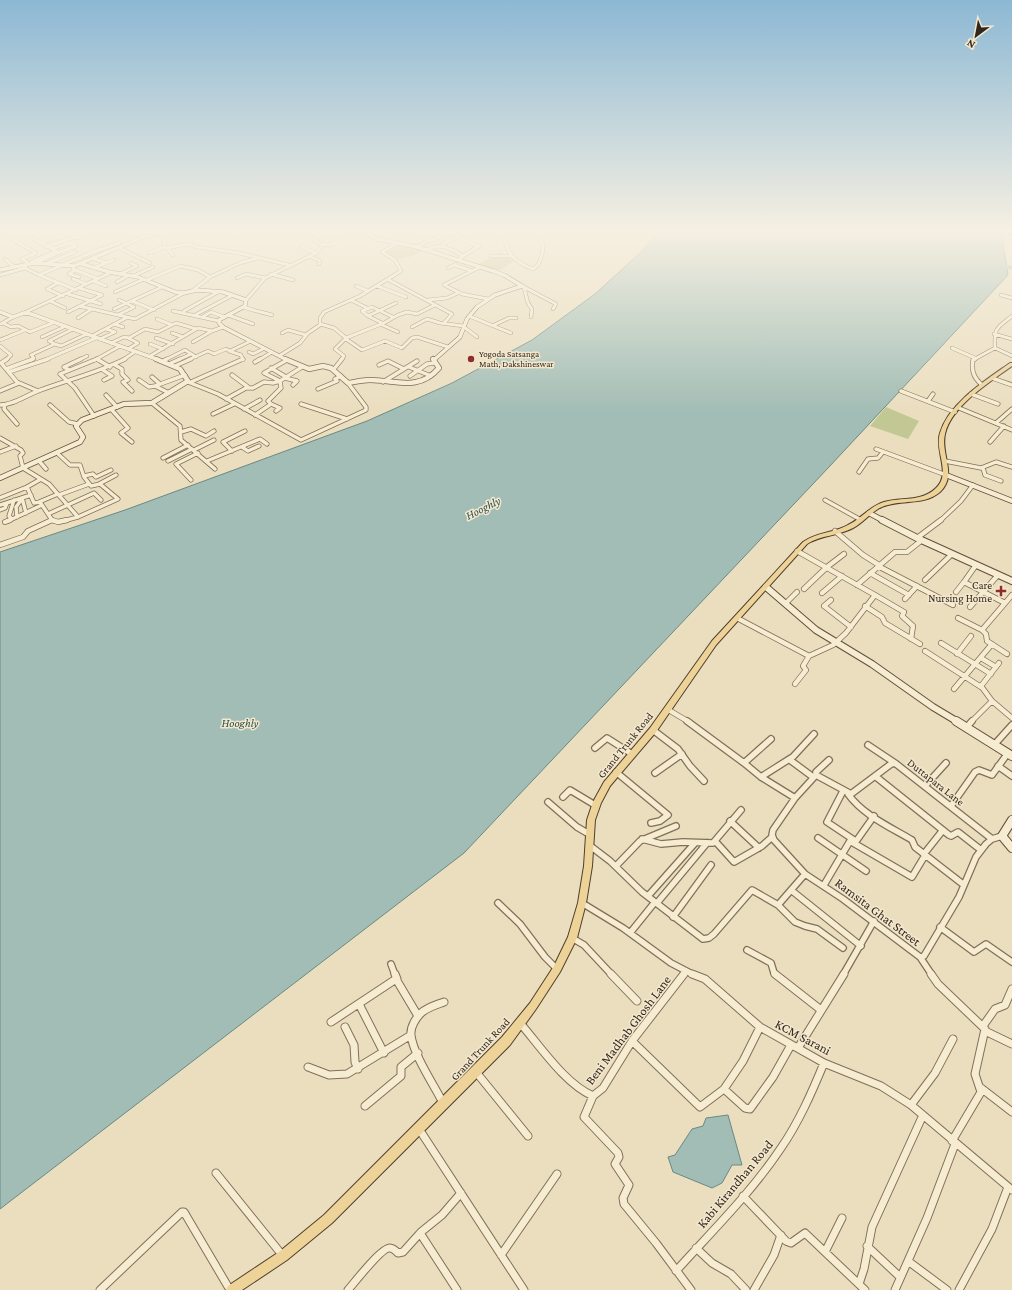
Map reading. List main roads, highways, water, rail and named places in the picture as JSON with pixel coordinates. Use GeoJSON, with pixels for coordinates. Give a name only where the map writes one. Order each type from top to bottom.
{"type":"FeatureCollection","features":[{"type":"Feature","properties":{"kind":"main road","name":"Grand Trunk Road"},"geometry":{"type":"LineString","coordinates":[[231,1290],[283,1256],[328,1219],[506,1041],[533,1006],[556,969],[572,938],[582,902],[591,820],[595,805],[607,784],[653,730],[714,643],[797,551],[814,537],[848,528],[869,513],[886,504],[919,499],[934,493],[942,486],[946,474],[942,433],[957,410],[971,394],[1012,364]]}},
{"type":"Feature","properties":{"kind":"water","name":"Hooghly"},"geometry":{"type":"Polygon","coordinates":[[[598,291],[993,291],[464,853],[0,1209],[0,552],[125,510],[367,421],[452,383],[532,340],[598,291]]]}},
{"type":"Feature","properties":{"kind":"water"},"geometry":{"type":"Polygon","coordinates":[[[728,1115],[742,1165],[732,1165],[722,1183],[712,1188],[673,1172],[668,1157],[675,1155],[692,1129],[703,1126],[706,1118],[728,1115]]]}},
{"type":"Feature","properties":{"kind":"place","name":"Yogoda Satsanga Math, Dakshineswar"},"geometry":{"type":"Point","coordinates":[471,359]}},
{"type":"Feature","properties":{"kind":"place","name":"Care Nursing Home"},"geometry":{"type":"Point","coordinates":[1001,591]}}]}
